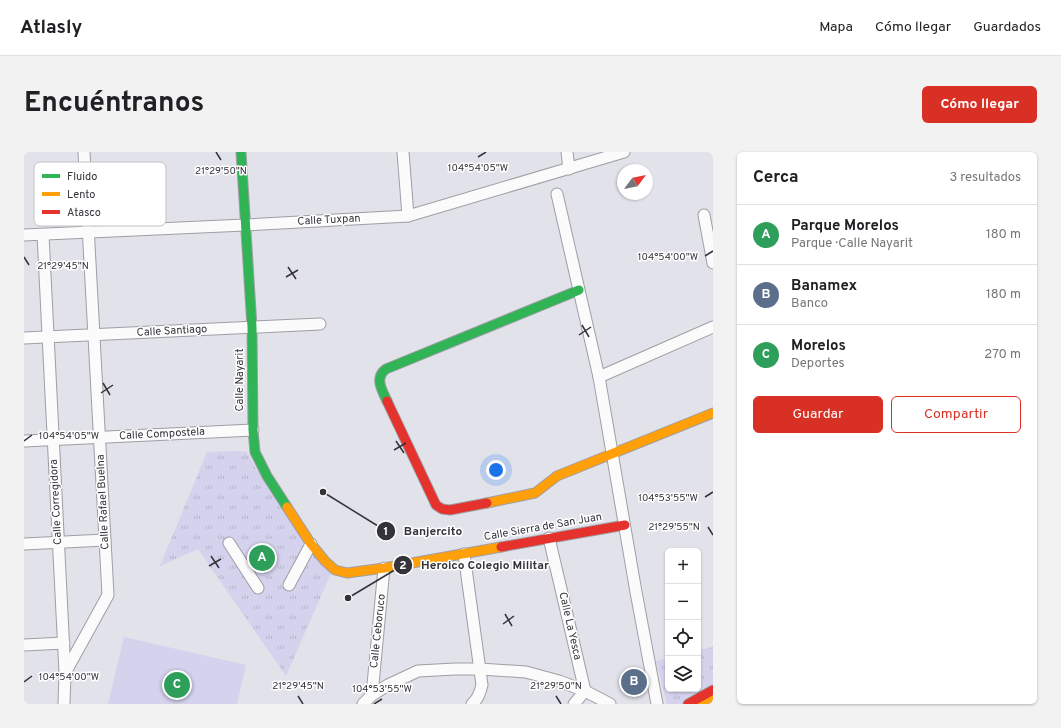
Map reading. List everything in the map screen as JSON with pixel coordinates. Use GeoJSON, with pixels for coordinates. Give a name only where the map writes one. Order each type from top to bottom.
{"type":"FeatureCollection","features":[{"type":"Feature","properties":{"kind":"street","name":"Calle Rafael Buelna"},"geometry":{"type":"LineString","coordinates":[[84,152],[84,162]]}},
{"type":"Feature","properties":{"kind":"street","name":"Calle Nayarit"},"geometry":{"type":"LineString","coordinates":[[242,152],[252,327],[252,430],[254,452],[267,476],[311,544],[325,561],[335,570],[347,573]]}},
{"type":"Feature","properties":{"kind":"street"},"geometry":{"type":"LineString","coordinates":[[403,152],[408,216]]}},
{"type":"Feature","properties":{"kind":"street"},"geometry":{"type":"LineString","coordinates":[[567,152],[569,169]]}},
{"type":"Feature","properties":{"kind":"street","name":"Calle Tuxpan"},"geometry":{"type":"LineString","coordinates":[[24,235],[408,216],[624,152]]}},
{"type":"Feature","properties":{"kind":"street"},"geometry":{"type":"LineString","coordinates":[[557,194],[599,377],[657,704]]}},
{"type":"Feature","properties":{"kind":"street"},"geometry":{"type":"LineString","coordinates":[[704,215],[713,264]]}},
{"type":"Feature","properties":{"kind":"street","name":"Calle Rafael Buelna"},"geometry":{"type":"LineString","coordinates":[[65,674],[108,595],[88,226]]}},
{"type":"Feature","properties":{"kind":"street","name":"Calle Corregidora"},"geometry":{"type":"LineString","coordinates":[[43,234],[64,643],[64,704]]}},
{"type":"Feature","properties":{"kind":"street"},"geometry":{"type":"LineString","coordinates":[[579,290],[389,367],[379,376],[379,382],[436,505],[441,509],[450,510],[535,493],[557,476],[713,413]]}},
{"type":"Feature","properties":{"kind":"street","name":"Calle Santiago"},"geometry":{"type":"LineString","coordinates":[[24,338],[320,324]]}},
{"type":"Feature","properties":{"kind":"street"},"geometry":{"type":"LineString","coordinates":[[599,377],[713,327]]}},
{"type":"Feature","properties":{"kind":"street","name":"Calle Compostela"},"geometry":{"type":"LineString","coordinates":[[24,441],[252,430]]}},
{"type":"Feature","properties":{"kind":"street","name":"Calle Sierra de San Juan"},"geometry":{"type":"LineString","coordinates":[[347,573],[384,568],[625,525]]}},
{"type":"Feature","properties":{"kind":"street","name":"Calle La Yesca"},"geometry":{"type":"LineString","coordinates":[[549,538],[584,691]]}},
{"type":"Feature","properties":{"kind":"street"},"geometry":{"type":"LineString","coordinates":[[24,544],[105,540]]}},
{"type":"Feature","properties":{"kind":"street"},"geometry":{"type":"LineString","coordinates":[[229,543],[258,588]]}},
{"type":"Feature","properties":{"kind":"street"},"geometry":{"type":"LineString","coordinates":[[289,585],[311,544]]}},
{"type":"Feature","properties":{"kind":"street"},"geometry":{"type":"LineString","coordinates":[[464,554],[482,685],[480,693],[472,704]]}},
{"type":"Feature","properties":{"kind":"street","name":"Calle Ceboruco"},"geometry":{"type":"LineString","coordinates":[[372,695],[384,568]]}},
{"type":"Feature","properties":{"kind":"street"},"geometry":{"type":"LineString","coordinates":[[24,645],[64,643]]}},
{"type":"Feature","properties":{"kind":"street"},"geometry":{"type":"LineString","coordinates":[[363,704],[372,695],[388,685],[418,671],[480,668],[526,672],[559,681],[610,704]]}},
{"type":"Feature","properties":{"kind":"street"},"geometry":{"type":"LineString","coordinates":[[688,704],[713,690]]}},
{"type":"Feature","properties":{"kind":"street"},"geometry":{"type":"LineString","coordinates":[[574,704],[584,691]]}},
{"type":"Feature","properties":{"kind":"street"},"geometry":{"type":"LineString","coordinates":[[702,704],[713,699]]}},
{"type":"Feature","properties":{"kind":"green space"},"geometry":{"type":"Polygon","coordinates":[[[207,452],[247,452],[255,467],[332,571],[286,676],[198,549],[160,566],[207,452]]]}},
{"type":"Feature","properties":{"kind":"green space"},"geometry":{"type":"Polygon","coordinates":[[[124,637],[246,665],[237,704],[108,704],[124,637]]]}},
{"type":"Feature","properties":{"kind":"green space"},"geometry":{"type":"Polygon","coordinates":[[[713,647],[713,688],[681,704],[667,704],[656,661],[665,659],[665,692],[701,692],[701,649],[713,647]]]}},
{"type":"Feature","properties":{"kind":"traffic: fast"},"geometry":{"type":"LineString","coordinates":[[241,152],[252,327],[253,430],[255,452],[267,476],[287,507]]}},
{"type":"Feature","properties":{"kind":"traffic: fast"},"geometry":{"type":"LineString","coordinates":[[387,401],[380,384],[380,376],[386,369],[579,290]]}},
{"type":"Feature","properties":{"kind":"traffic: slow"},"geometry":{"type":"LineString","coordinates":[[487,503],[535,493],[557,476],[713,413]]}},
{"type":"Feature","properties":{"kind":"traffic: slow"},"geometry":{"type":"LineString","coordinates":[[287,507],[311,544],[325,561],[335,570],[347,573],[384,568],[501,547]]}},
{"type":"Feature","properties":{"kind":"traffic: slow"},"geometry":{"type":"LineString","coordinates":[[702,704],[713,699]]}},
{"type":"Feature","properties":{"kind":"traffic: jam"},"geometry":{"type":"LineString","coordinates":[[387,401],[436,505],[442,509],[450,510],[487,503]]}},
{"type":"Feature","properties":{"kind":"traffic: jam"},"geometry":{"type":"LineString","coordinates":[[501,547],[625,525]]}},
{"type":"Feature","properties":{"kind":"traffic: jam"},"geometry":{"type":"LineString","coordinates":[[688,704],[713,690]]}},
{"type":"Feature","properties":{"kind":"place","name":"Banjercito"},"geometry":{"type":"Point","coordinates":[323,492]}},
{"type":"Feature","properties":{"kind":"place","name":"Parque Morelos"},"geometry":{"type":"Point","coordinates":[262,558]}},
{"type":"Feature","properties":{"kind":"place","name":"Heroico Colegio Militar"},"geometry":{"type":"Point","coordinates":[348,598]}},
{"type":"Feature","properties":{"kind":"place","name":"Banamex"},"geometry":{"type":"Point","coordinates":[634,682]}},
{"type":"Feature","properties":{"kind":"place","name":"Morelos"},"geometry":{"type":"Point","coordinates":[177,685]}}]}
